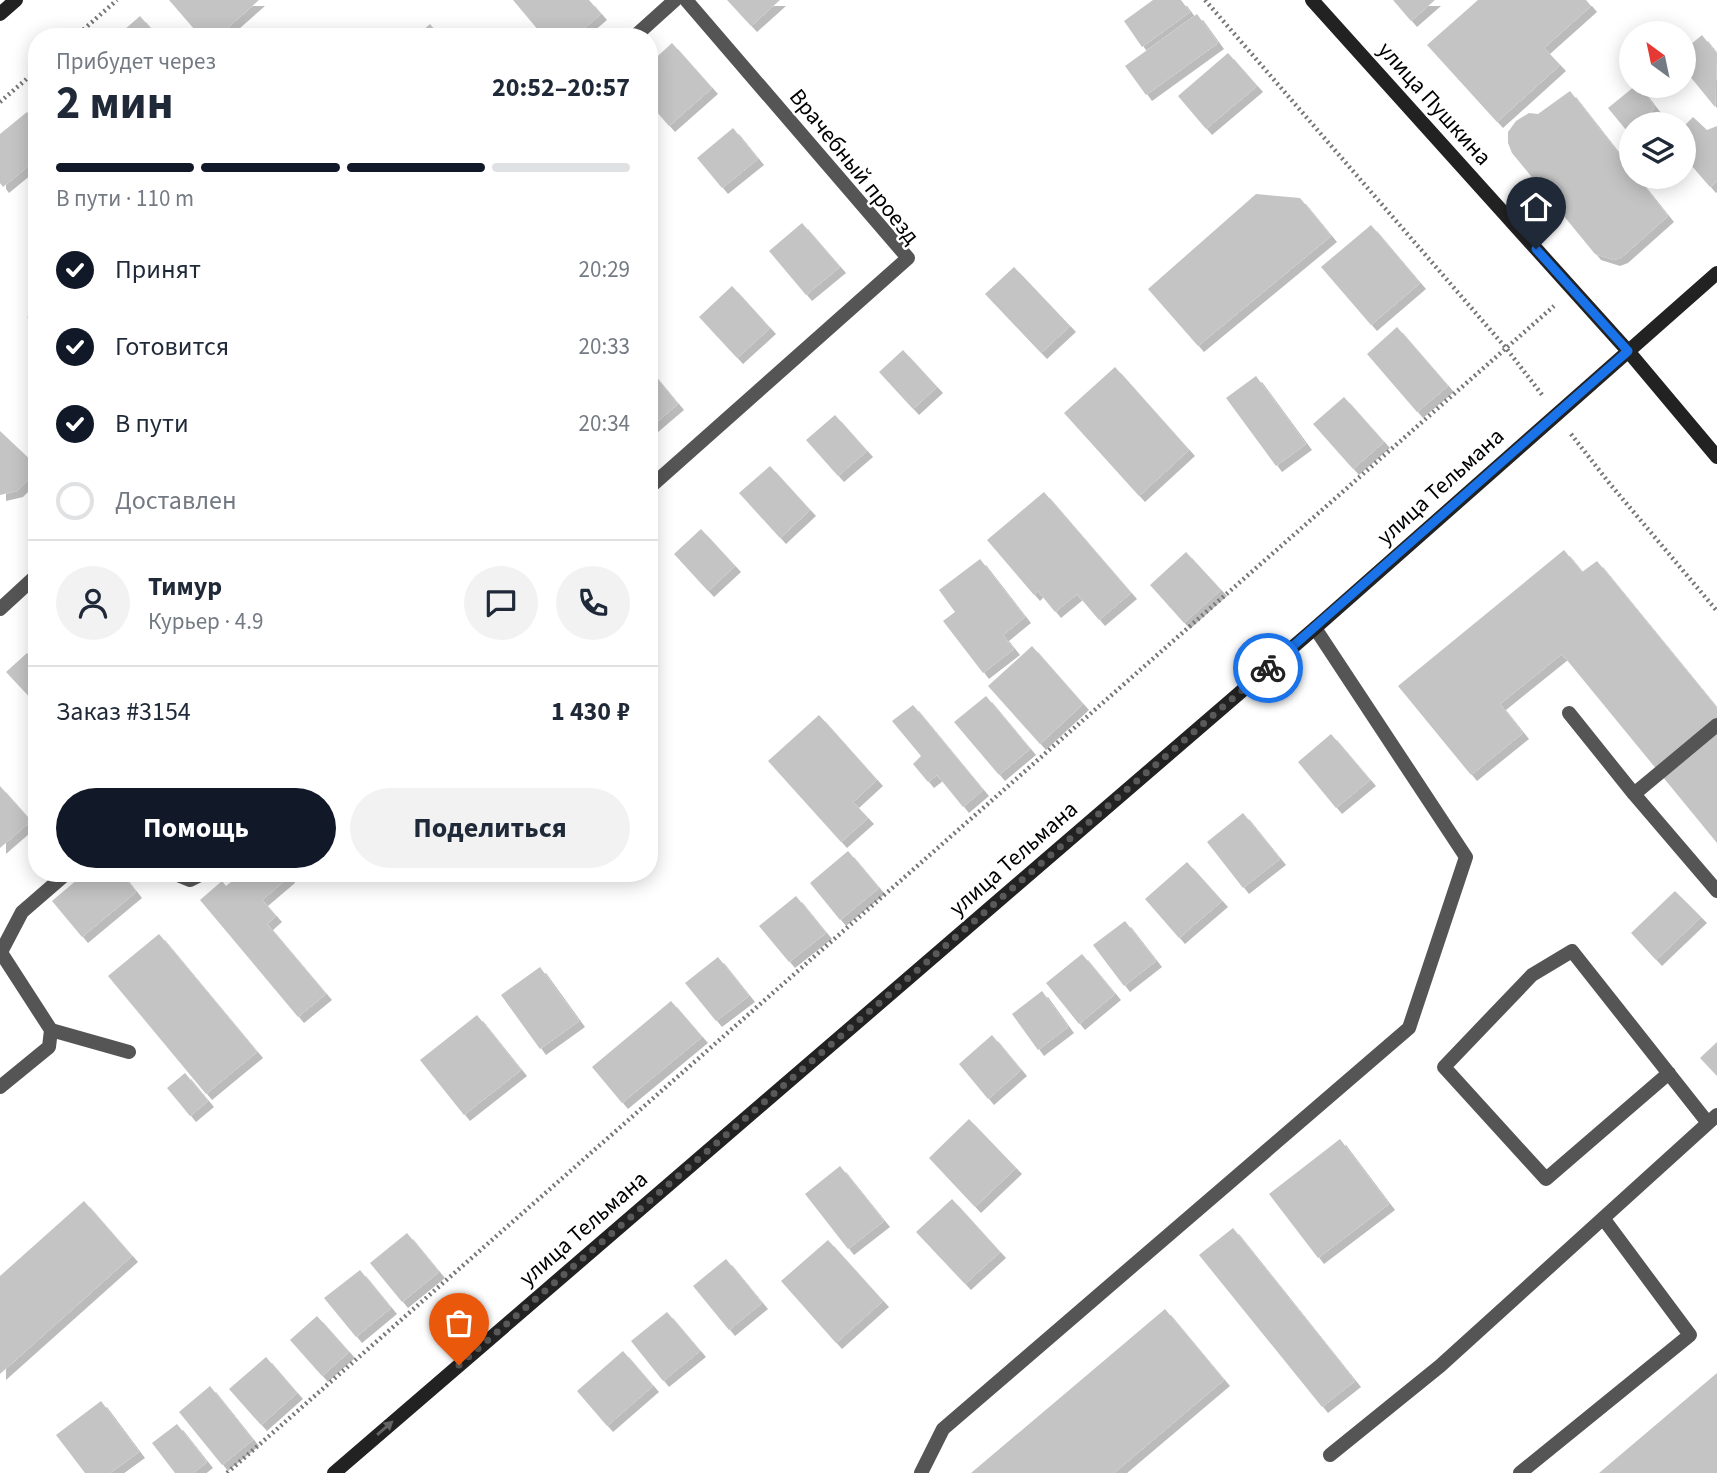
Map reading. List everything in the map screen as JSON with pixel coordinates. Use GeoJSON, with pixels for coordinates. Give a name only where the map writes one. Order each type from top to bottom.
{"type":"FeatureCollection","features":[{"type":"Feature","properties":{"kind":"street"},"geometry":{"type":"LineString","coordinates":[[0,14],[16,0]]}},
{"type":"Feature","properties":{"kind":"street"},"geometry":{"type":"LineString","coordinates":[[644,28],[675,0]]}},
{"type":"Feature","properties":{"kind":"street","name":"Врачебный проезд"},"geometry":{"type":"LineString","coordinates":[[658,480],[908,258],[686,0]]}},
{"type":"Feature","properties":{"kind":"street","name":"улица Пушкина"},"geometry":{"type":"LineString","coordinates":[[1312,0],[1628,351],[1717,457]]}},
{"type":"Feature","properties":{"kind":"street","name":"улица Тельмана"},"geometry":{"type":"LineString","coordinates":[[334,1473],[1315,628],[1717,272]]}},
{"type":"Feature","properties":{"kind":"street"},"geometry":{"type":"LineString","coordinates":[[0,609],[28,583]]}},
{"type":"Feature","properties":{"kind":"street"},"geometry":{"type":"LineString","coordinates":[[921,1473],[943,1429],[1409,1028],[1466,857],[1315,628]]}},
{"type":"Feature","properties":{"kind":"street"},"geometry":{"type":"LineString","coordinates":[[1569,713],[1717,891]]}},
{"type":"Feature","properties":{"kind":"street"},"geometry":{"type":"LineString","coordinates":[[1634,794],[1717,725]]}},
{"type":"Feature","properties":{"kind":"street"},"geometry":{"type":"LineString","coordinates":[[0,1087],[49,1047],[51,1030],[0,951],[22,912],[57,882]]}},
{"type":"Feature","properties":{"kind":"street"},"geometry":{"type":"LineString","coordinates":[[1330,1455],[1440,1366],[1712,1119],[1668,1073],[1573,951],[1532,975],[1444,1067],[1546,1179],[1668,1073]]}},
{"type":"Feature","properties":{"kind":"street"},"geometry":{"type":"LineString","coordinates":[[51,1030],[129,1052]]}},
{"type":"Feature","properties":{"kind":"street"},"geometry":{"type":"LineString","coordinates":[[1520,1473],[1689,1335],[1603,1218]]}},
{"type":"Feature","properties":{"kind":"path"},"geometry":{"type":"LineString","coordinates":[[85,28],[117,0]]}},
{"type":"Feature","properties":{"kind":"path"},"geometry":{"type":"LineString","coordinates":[[1205,0],[1506,348],[1610,484],[1717,611]]}},
{"type":"Feature","properties":{"kind":"path"},"geometry":{"type":"LineString","coordinates":[[0,102],[28,78]]}},
{"type":"Feature","properties":{"kind":"path"},"geometry":{"type":"LineString","coordinates":[[228,1473],[1573,290]]}},
{"type":"Feature","properties":{"kind":"building"},"geometry":{"type":"Polygon","coordinates":[[[169,0],[259,0],[227,28],[193,28],[169,0]]]}},
{"type":"Feature","properties":{"kind":"building"},"geometry":{"type":"Polygon","coordinates":[[[513,0],[589,0],[601,14],[585,28],[536,28],[513,0]]]}},
{"type":"Feature","properties":{"kind":"building"},"geometry":{"type":"Polygon","coordinates":[[[727,0],[780,0],[751,26],[727,0]]]}},
{"type":"Feature","properties":{"kind":"building"},"geometry":{"type":"Polygon","coordinates":[[[1153,0],[1181,0],[1190,12],[1142,47],[1124,21],[1153,0]]]}},
{"type":"Feature","properties":{"kind":"building"},"geometry":{"type":"Polygon","coordinates":[[[1393,0],[1435,0],[1411,21],[1393,0]]]}},
{"type":"Feature","properties":{"kind":"building"},"geometry":{"type":"Polygon","coordinates":[[[1478,0],[1586,0],[1591,6],[1544,48],[1560,65],[1497,122],[1427,45],[1478,0]]]}},
{"type":"Feature","properties":{"kind":"building"},"geometry":{"type":"Polygon","coordinates":[[[1197,14],[1218,43],[1146,95],[1125,66],[1197,14]]]}},
{"type":"Feature","properties":{"kind":"building"},"geometry":{"type":"Polygon","coordinates":[[[140,16],[150,28],[126,28],[140,16]]]}},
{"type":"Feature","properties":{"kind":"building"},"geometry":{"type":"Polygon","coordinates":[[[1702,35],[1717,54],[1715,107],[1696,84],[1696,40],[1702,35]]]}},
{"type":"Feature","properties":{"kind":"building"},"geometry":{"type":"Polygon","coordinates":[[[672,43],[712,88],[669,126],[658,113],[658,56],[672,43]]]}},
{"type":"Feature","properties":{"kind":"building"},"geometry":{"type":"Polygon","coordinates":[[[1228,53],[1257,86],[1206,129],[1178,96],[1228,53]]]}},
{"type":"Feature","properties":{"kind":"building"},"geometry":{"type":"Polygon","coordinates":[[[1570,91],[1619,154],[1619,189],[1647,189],[1668,216],[1622,257],[1614,260],[1595,254],[1512,153],[1508,132],[1516,121],[1529,113],[1538,114],[1570,91]]]}},
{"type":"Feature","properties":{"kind":"building"},"geometry":{"type":"Polygon","coordinates":[[[1620,98],[1648,98],[1655,107],[1651,112],[1619,112],[1619,121],[1608,108],[1620,98]]]}},
{"type":"Feature","properties":{"kind":"building"},"geometry":{"type":"Polygon","coordinates":[[[28,113],[28,166],[3,187],[0,183],[0,134],[28,113]]]}},
{"type":"Feature","properties":{"kind":"building"},"geometry":{"type":"Polygon","coordinates":[[[1696,120],[1707,130],[1717,126],[1717,181],[1710,187],[1696,171],[1696,120]]]}},
{"type":"Feature","properties":{"kind":"building"},"geometry":{"type":"Polygon","coordinates":[[[733,128],[758,159],[722,188],[697,158],[733,128]]]}},
{"type":"Feature","properties":{"kind":"building"},"geometry":{"type":"Polygon","coordinates":[[[1256,194],[1300,198],[1331,236],[1198,346],[1148,289],[1256,194]]]}},
{"type":"Feature","properties":{"kind":"building"},"geometry":{"type":"Polygon","coordinates":[[[802,223],[840,267],[806,295],[769,251],[802,223]]]}},
{"type":"Feature","properties":{"kind":"building"},"geometry":{"type":"Polygon","coordinates":[[[1371,225],[1420,283],[1371,325],[1321,267],[1371,225]]]}},
{"type":"Feature","properties":{"kind":"building"},"geometry":{"type":"Polygon","coordinates":[[[1014,267],[1070,326],[1041,353],[985,294],[1014,267]]]}},
{"type":"Feature","properties":{"kind":"building"},"geometry":{"type":"Polygon","coordinates":[[[732,286],[770,328],[737,358],[699,317],[732,286]]]}},
{"type":"Feature","properties":{"kind":"building"},"geometry":{"type":"Polygon","coordinates":[[[1397,327],[1448,386],[1417,412],[1367,354],[1397,327]]]}},
{"type":"Feature","properties":{"kind":"building"},"geometry":{"type":"Polygon","coordinates":[[[903,350],[937,387],[913,409],[879,372],[903,350]]]}},
{"type":"Feature","properties":{"kind":"building"},"geometry":{"type":"Polygon","coordinates":[[[1115,367],[1189,450],[1139,496],[1064,413],[1115,367]]]}},
{"type":"Feature","properties":{"kind":"building"},"geometry":{"type":"Polygon","coordinates":[[[1256,376],[1306,444],[1276,466],[1226,398],[1256,376]]]}},
{"type":"Feature","properties":{"kind":"building"},"geometry":{"type":"Polygon","coordinates":[[[658,380],[678,404],[658,421],[658,380]]]}},
{"type":"Feature","properties":{"kind":"building"},"geometry":{"type":"Polygon","coordinates":[[[1344,397],[1384,442],[1353,469],[1313,424],[1344,397]]]}},
{"type":"Feature","properties":{"kind":"building"},"geometry":{"type":"Polygon","coordinates":[[[835,415],[867,451],[838,476],[806,440],[835,415]]]}},
{"type":"Feature","properties":{"kind":"building"},"geometry":{"type":"Polygon","coordinates":[[[0,431],[28,457],[28,480],[17,491],[0,495],[0,431]]]}},
{"type":"Feature","properties":{"kind":"building"},"geometry":{"type":"Polygon","coordinates":[[[770,466],[810,510],[780,538],[739,493],[770,466]]]}},
{"type":"Feature","properties":{"kind":"building"},"geometry":{"type":"Polygon","coordinates":[[[1044,492],[1131,593],[1099,620],[1077,594],[1055,612],[1038,591],[1034,595],[987,540],[1044,492]]]}},
{"type":"Feature","properties":{"kind":"building"},"geometry":{"type":"Polygon","coordinates":[[[701,529],[735,566],[708,591],[674,554],[701,529]]]}},
{"type":"Feature","properties":{"kind":"building"},"geometry":{"type":"Polygon","coordinates":[[[1564,550],[1582,572],[1597,561],[1717,708],[1717,843],[1562,654],[1500,704],[1523,733],[1471,775],[1398,686],[1564,550]]]}},
{"type":"Feature","properties":{"kind":"building"},"geometry":{"type":"Polygon","coordinates":[[[1186,552],[1221,590],[1184,623],[1150,585],[1186,552]]]}},
{"type":"Feature","properties":{"kind":"building"},"geometry":{"type":"Polygon","coordinates":[[[980,559],[1025,617],[1003,635],[1014,649],[983,673],[943,621],[955,612],[939,590],[980,559]]]}},
{"type":"Feature","properties":{"kind":"building"},"geometry":{"type":"Polygon","coordinates":[[[1032,646],[1083,704],[1040,744],[988,686],[1032,646]]]}},
{"type":"Feature","properties":{"kind":"building"},"geometry":{"type":"Polygon","coordinates":[[[27,653],[28,695],[6,672],[27,653]]]}},
{"type":"Feature","properties":{"kind":"building"},"geometry":{"type":"Polygon","coordinates":[[[986,696],[1030,749],[999,775],[954,722],[986,696]]]}},
{"type":"Feature","properties":{"kind":"building"},"geometry":{"type":"Polygon","coordinates":[[[913,705],[983,790],[963,807],[937,775],[928,782],[913,764],[921,756],[892,721],[913,705]]]}},
{"type":"Feature","properties":{"kind":"building"},"geometry":{"type":"Polygon","coordinates":[[[819,715],[877,780],[853,802],[868,818],[841,842],[768,761],[819,715]]]}},
{"type":"Feature","properties":{"kind":"building"},"geometry":{"type":"Polygon","coordinates":[[[1331,734],[1370,780],[1336,808],[1298,762],[1331,734]]]}},
{"type":"Feature","properties":{"kind":"building"},"geometry":{"type":"Polygon","coordinates":[[[0,786],[28,818],[28,824],[0,848],[0,786]]]}},
{"type":"Feature","properties":{"kind":"building"},"geometry":{"type":"Polygon","coordinates":[[[1243,813],[1280,859],[1243,888],[1207,842],[1243,813]]]}},
{"type":"Feature","properties":{"kind":"building"},"geometry":{"type":"Polygon","coordinates":[[[848,851],[879,888],[840,920],[810,883],[848,851]]]}},
{"type":"Feature","properties":{"kind":"building"},"geometry":{"type":"Polygon","coordinates":[[[1187,862],[1222,901],[1179,938],[1145,899],[1187,862]]]}},
{"type":"Feature","properties":{"kind":"building"},"geometry":{"type":"Polygon","coordinates":[[[74,882],[128,882],[136,892],[82,937],[52,901],[74,882]]]}},
{"type":"Feature","properties":{"kind":"building"},"geometry":{"type":"Polygon","coordinates":[[[221,882],[226,886],[231,882],[283,882],[262,900],[276,916],[267,924],[326,994],[298,1017],[200,900],[221,882]]]}},
{"type":"Feature","properties":{"kind":"building"},"geometry":{"type":"Polygon","coordinates":[[[1675,891],[1701,917],[1656,960],[1631,933],[1675,891]]]}},
{"type":"Feature","properties":{"kind":"building"},"geometry":{"type":"Polygon","coordinates":[[[796,896],[826,933],[789,962],[759,926],[796,896]]]}},
{"type":"Feature","properties":{"kind":"building"},"geometry":{"type":"Polygon","coordinates":[[[1125,921],[1156,961],[1124,986],[1093,945],[1125,921]]]}},
{"type":"Feature","properties":{"kind":"building"},"geometry":{"type":"Polygon","coordinates":[[[159,934],[257,1052],[206,1094],[108,976],[159,934]]]}},
{"type":"Feature","properties":{"kind":"building"},"geometry":{"type":"Polygon","coordinates":[[[1082,954],[1115,994],[1079,1024],[1046,983],[1082,954]]]}},
{"type":"Feature","properties":{"kind":"building"},"geometry":{"type":"Polygon","coordinates":[[[718,957],[749,996],[716,1021],[685,983],[718,957]]]}},
{"type":"Feature","properties":{"kind":"building"},"geometry":{"type":"Polygon","coordinates":[[[540,967],[579,1021],[540,1049],[501,995],[540,967]]]}},
{"type":"Feature","properties":{"kind":"building"},"geometry":{"type":"Polygon","coordinates":[[[1042,991],[1068,1027],[1038,1050],[1012,1014],[1042,991]]]}},
{"type":"Feature","properties":{"kind":"building"},"geometry":{"type":"Polygon","coordinates":[[[671,1001],[702,1037],[622,1103],[592,1067],[671,1001]]]}},
{"type":"Feature","properties":{"kind":"building"},"geometry":{"type":"Polygon","coordinates":[[[477,1015],[521,1070],[464,1115],[420,1060],[477,1015]]]}},
{"type":"Feature","properties":{"kind":"building"},"geometry":{"type":"Polygon","coordinates":[[[992,1035],[1021,1070],[988,1099],[959,1064],[992,1035]]]}},
{"type":"Feature","properties":{"kind":"building"},"geometry":{"type":"Polygon","coordinates":[[[1717,1042],[1717,1076],[1700,1058],[1717,1042]]]}},
{"type":"Feature","properties":{"kind":"building"},"geometry":{"type":"Polygon","coordinates":[[[185,1073],[208,1101],[190,1116],[167,1088],[185,1073]]]}},
{"type":"Feature","properties":{"kind":"building"},"geometry":{"type":"Polygon","coordinates":[[[969,1119],[1016,1168],[975,1207],[929,1158],[969,1119]]]}},
{"type":"Feature","properties":{"kind":"building"},"geometry":{"type":"Polygon","coordinates":[[[1340,1139],[1389,1204],[1318,1258],[1269,1194],[1340,1139]]]}},
{"type":"Feature","properties":{"kind":"building"},"geometry":{"type":"Polygon","coordinates":[[[840,1166],[884,1221],[848,1249],[805,1194],[840,1166]]]}},
{"type":"Feature","properties":{"kind":"building"},"geometry":{"type":"Polygon","coordinates":[[[952,1199],[1000,1252],[965,1284],[916,1232],[952,1199]]]}},
{"type":"Feature","properties":{"kind":"building"},"geometry":{"type":"Polygon","coordinates":[[[84,1201],[132,1256],[0,1374],[0,1276],[84,1201]]]}},
{"type":"Feature","properties":{"kind":"building"},"geometry":{"type":"Polygon","coordinates":[[[1233,1228],[1355,1381],[1322,1407],[1199,1255],[1233,1228]]]}},
{"type":"Feature","properties":{"kind":"building"},"geometry":{"type":"Polygon","coordinates":[[[407,1233],[439,1272],[402,1302],[370,1263],[407,1233]]]}},
{"type":"Feature","properties":{"kind":"building"},"geometry":{"type":"Polygon","coordinates":[[[828,1240],[883,1301],[836,1343],[781,1281],[828,1240]]]}},
{"type":"Feature","properties":{"kind":"building"},"geometry":{"type":"Polygon","coordinates":[[[726,1259],[762,1303],[729,1330],[693,1286],[726,1259]]]}},
{"type":"Feature","properties":{"kind":"building"},"geometry":{"type":"Polygon","coordinates":[[[360,1270],[391,1308],[356,1337],[324,1298],[360,1270]]]}},
{"type":"Feature","properties":{"kind":"building"},"geometry":{"type":"Polygon","coordinates":[[[1165,1309],[1224,1380],[1114,1473],[971,1473],[1165,1309]]]}},
{"type":"Feature","properties":{"kind":"building"},"geometry":{"type":"Polygon","coordinates":[[[667,1312],[700,1351],[663,1381],[631,1341],[667,1312]]]}},
{"type":"Feature","properties":{"kind":"building"},"geometry":{"type":"Polygon","coordinates":[[[317,1316],[349,1352],[322,1376],[290,1340],[317,1316]]]}},
{"type":"Feature","properties":{"kind":"building"},"geometry":{"type":"Polygon","coordinates":[[[623,1351],[653,1386],[607,1426],[577,1391],[623,1351]]]}},
{"type":"Feature","properties":{"kind":"building"},"geometry":{"type":"Polygon","coordinates":[[[266,1357],[297,1393],[261,1425],[229,1389],[266,1357]]]}},
{"type":"Feature","properties":{"kind":"building"},"geometry":{"type":"Polygon","coordinates":[[[1717,1373],[1717,1473],[1599,1473],[1717,1373]]]}},
{"type":"Feature","properties":{"kind":"building"},"geometry":{"type":"Polygon","coordinates":[[[210,1386],[253,1440],[222,1465],[179,1412],[210,1386]]]}},
{"type":"Feature","properties":{"kind":"building"},"geometry":{"type":"Polygon","coordinates":[[[101,1401],[139,1452],[110,1473],[85,1473],[56,1435],[101,1401]]]}},
{"type":"Feature","properties":{"kind":"building"},"geometry":{"type":"Polygon","coordinates":[[[177,1424],[207,1462],[193,1473],[175,1473],[152,1443],[177,1424]]]}},
{"type":"Feature","properties":{"kind":"way so far"},"geometry":{"type":"LineString","coordinates":[[459,1365],[1268,668]]}},
{"type":"Feature","properties":{"kind":"route"},"geometry":{"type":"LineString","coordinates":[[1268,668],[1628,351],[1536,249]]}}]}
